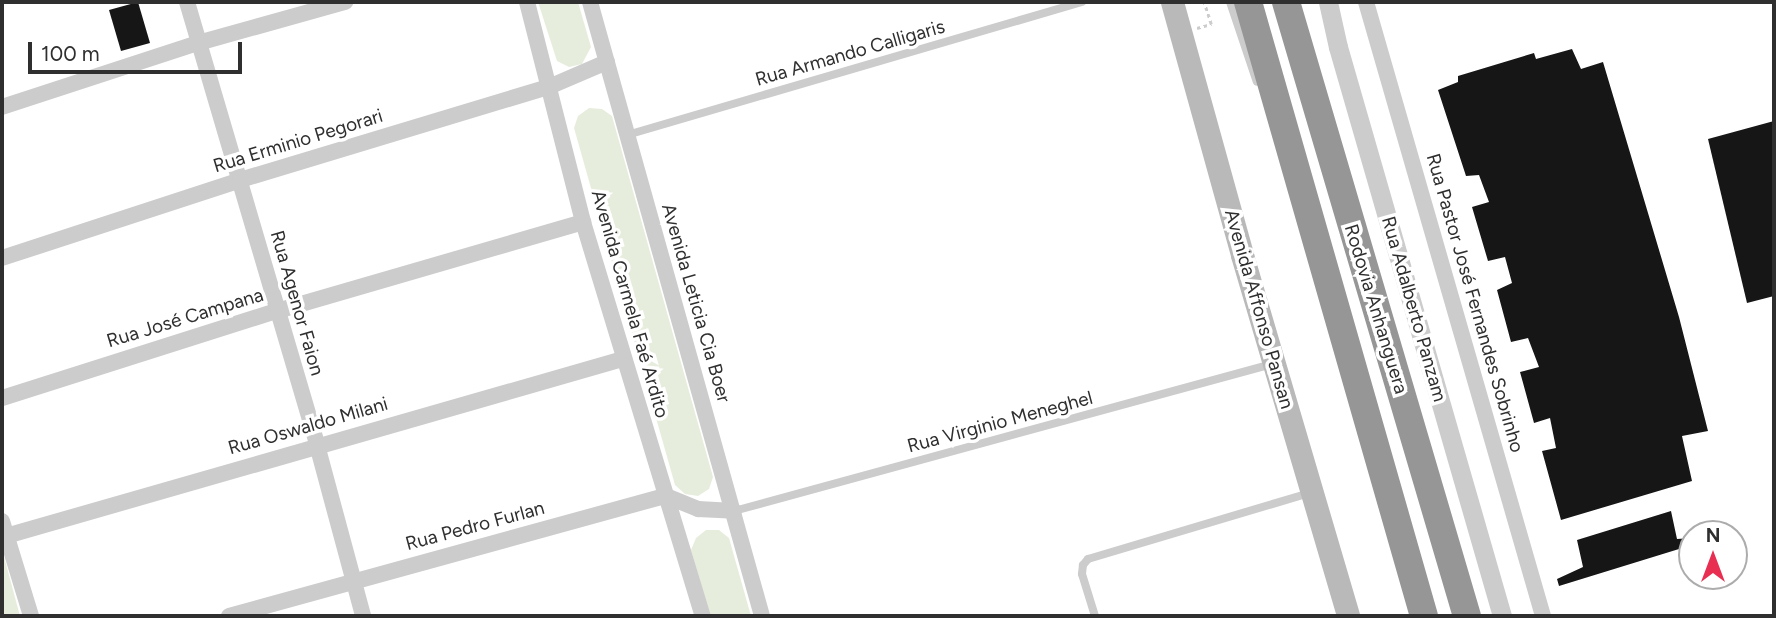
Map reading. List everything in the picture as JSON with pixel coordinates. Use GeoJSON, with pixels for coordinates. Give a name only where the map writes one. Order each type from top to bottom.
{"type":"FeatureCollection","features":[{"type":"Feature","properties":{"kind":"highway","name":"Rodovia Anhanguera"},"geometry":{"type":"LineString","coordinates":[[1248,2],[1424,616]]}},
{"type":"Feature","properties":{"kind":"highway","name":"Rodovia Anhanguera"},"geometry":{"type":"LineString","coordinates":[[1286,2],[1467,616]]}},
{"type":"Feature","properties":{"kind":"highway"},"geometry":{"type":"LineString","coordinates":[[1292,2],[1311,93]]}},
{"type":"Feature","properties":{"kind":"main road","name":"Avenida Affonso Pansan"},"geometry":{"type":"LineString","coordinates":[[1172,2],[1348,616]]}},
{"type":"Feature","properties":{"kind":"street","name":"Rua Agenor Faion"},"geometry":{"type":"LineString","coordinates":[[187,2],[317,445],[363,616]]}},
{"type":"Feature","properties":{"kind":"street"},"geometry":{"type":"LineString","coordinates":[[2,107],[198,43],[345,2]]}},
{"type":"Feature","properties":{"kind":"street","name":"Avenida Carmela Faé Ardito"},"geometry":{"type":"LineString","coordinates":[[527,2],[551,86],[583,222],[703,616]]}},
{"type":"Feature","properties":{"kind":"street","name":"Avenida Leticia Cia Boer"},"geometry":{"type":"LineString","coordinates":[[590,2],[762,616]]}},
{"type":"Feature","properties":{"kind":"street","name":"Rua Adalberto Panzam"},"geometry":{"type":"LineString","coordinates":[[1328,2],[1335,38],[1502,616]]}},
{"type":"Feature","properties":{"kind":"street","name":"Rua Pastor José Fernandes Sobrinho"},"geometry":{"type":"LineString","coordinates":[[1366,2],[1543,616]]}},
{"type":"Feature","properties":{"kind":"street","name":"Rua Erminio Pegorari"},"geometry":{"type":"LineString","coordinates":[[2,258],[240,180],[551,86],[607,62]]}},
{"type":"Feature","properties":{"kind":"street","name":"Rua José Campana"},"geometry":{"type":"LineString","coordinates":[[2,398],[277,311],[583,222]]}},
{"type":"Feature","properties":{"kind":"street","name":"Rua Oswaldo Milani"},"geometry":{"type":"LineString","coordinates":[[4,529],[623,359]]}},
{"type":"Feature","properties":{"kind":"street"},"geometry":{"type":"LineString","coordinates":[[666,496],[698,509],[734,512]]}},
{"type":"Feature","properties":{"kind":"street","name":"Rua Pedro Furlan"},"geometry":{"type":"LineString","coordinates":[[229,616],[666,496]]}},
{"type":"Feature","properties":{"kind":"street"},"geometry":{"type":"LineString","coordinates":[[4,529],[31,616]]}},
{"type":"Feature","properties":{"kind":"lane","name":"Rua Armando Calligaris"},"geometry":{"type":"LineString","coordinates":[[627,135],[1082,2]]}},
{"type":"Feature","properties":{"kind":"lane"},"geometry":{"type":"LineString","coordinates":[[1230,2],[1259,87]]}},
{"type":"Feature","properties":{"kind":"lane"},"geometry":{"type":"LineString","coordinates":[[1268,108],[1289,146]]}},
{"type":"Feature","properties":{"kind":"lane","name":"Rua Virginio Meneghel"},"geometry":{"type":"LineString","coordinates":[[734,512],[1275,363]]}},
{"type":"Feature","properties":{"kind":"lane"},"geometry":{"type":"LineString","coordinates":[[1095,616],[1082,574],[1083,565],[1088,559],[1312,492]]}},
{"type":"Feature","properties":{"kind":"path"},"geometry":{"type":"LineString","coordinates":[[1181,33],[1211,24],[1204,2]]}},
{"type":"Feature","properties":{"kind":"green space"},"geometry":{"type":"Polygon","coordinates":[[[538,2],[578,2],[591,47],[582,64],[569,67],[557,61],[538,2]]]}},
{"type":"Feature","properties":{"kind":"green space"},"geometry":{"type":"Polygon","coordinates":[[[589,108],[602,109],[612,116],[713,477],[709,489],[698,496],[685,494],[675,485],[574,128],[578,116],[589,108]]]}},
{"type":"Feature","properties":{"kind":"green space"},"geometry":{"type":"Polygon","coordinates":[[[706,530],[719,530],[729,538],[751,616],[710,616],[691,550],[696,538],[706,530]]]}},
{"type":"Feature","properties":{"kind":"green space"},"geometry":{"type":"Polygon","coordinates":[[[2,549],[20,616],[2,616],[2,549]]]}},
{"type":"Feature","properties":{"kind":"building"},"geometry":{"type":"Polygon","coordinates":[[[138,2],[150,43],[121,51],[109,10],[138,2]]]}},
{"type":"Feature","properties":{"kind":"building"},"geometry":{"type":"Polygon","coordinates":[[[1572,49],[1581,69],[1603,62],[1679,317],[1708,431],[1682,436],[1692,481],[1561,520],[1542,451],[1556,448],[1550,418],[1534,423],[1520,372],[1539,367],[1528,338],[1511,342],[1497,290],[1512,283],[1505,257],[1488,261],[1472,207],[1489,202],[1479,175],[1466,176],[1438,90],[1458,82],[1458,76],[1534,53],[1536,59],[1572,49]]]}},
{"type":"Feature","properties":{"kind":"building"},"geometry":{"type":"Polygon","coordinates":[[[1774,121],[1774,296],[1747,303],[1708,139],[1774,121]]]}},
{"type":"Feature","properties":{"kind":"building"},"geometry":{"type":"Polygon","coordinates":[[[1671,511],[1678,549],[1559,586],[1557,579],[1583,567],[1577,540],[1671,511]]]}}]}
